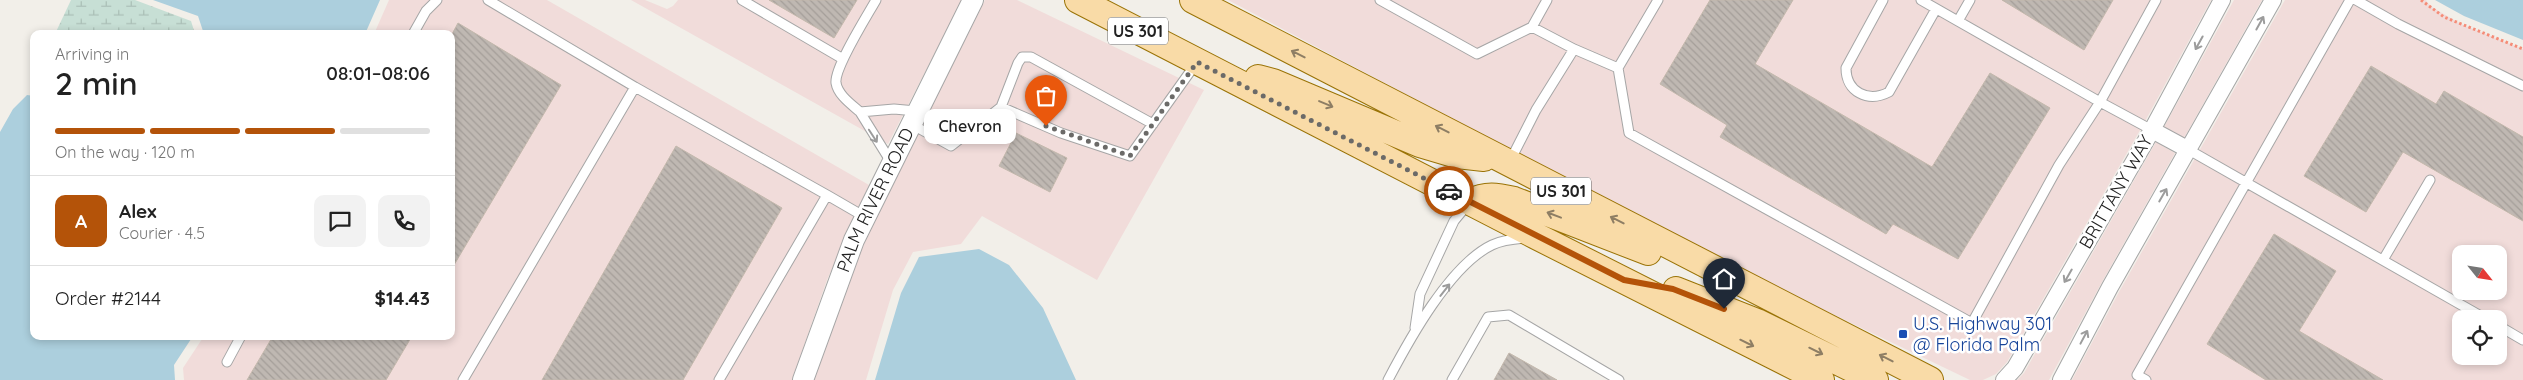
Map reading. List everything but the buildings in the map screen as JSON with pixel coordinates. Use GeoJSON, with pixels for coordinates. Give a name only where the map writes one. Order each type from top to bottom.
{"type":"FeatureCollection","features":[{"type":"Feature","properties":{"kind":"main road","name":"US 301"},"geometry":{"type":"LineString","coordinates":[[1078,0],[1536,236],[1822,380]]}},
{"type":"Feature","properties":{"kind":"main road","name":"US 301"},"geometry":{"type":"LineString","coordinates":[[1193,0],[1930,380]]}},
{"type":"Feature","properties":{"kind":"main road"},"geometry":{"type":"LineString","coordinates":[[1197,62],[1273,82],[1420,144],[1457,155],[1503,160]]}},
{"type":"Feature","properties":{"kind":"main road"},"geometry":{"type":"LineString","coordinates":[[1470,202],[1483,196],[1495,195],[1514,200],[1778,303]]}},
{"type":"Feature","properties":{"kind":"main road"},"geometry":{"type":"LineString","coordinates":[[1624,280],[1673,289],[1757,322],[1875,380]]}},
{"type":"Feature","properties":{"kind":"street","name":"PALM RIVER ROAD"},"geometry":{"type":"LineString","coordinates":[[803,380],[837,284],[865,217],[973,0]]}},
{"type":"Feature","properties":{"kind":"street","name":"BRITTANY WAY"},"geometry":{"type":"LineString","coordinates":[[2004,380],[2015,368],[2152,130],[2222,0]]}},
{"type":"Feature","properties":{"kind":"street"},"geometry":{"type":"LineString","coordinates":[[2061,380],[2110,287],[2273,0]]}},
{"type":"Feature","properties":{"kind":"street"},"geometry":{"type":"LineString","coordinates":[[2152,130],[2189,150]]}},
{"type":"Feature","properties":{"kind":"lane"},"geometry":{"type":"LineString","coordinates":[[415,30],[426,11],[437,0]]}},
{"type":"Feature","properties":{"kind":"lane"},"geometry":{"type":"LineString","coordinates":[[488,0],[635,87],[865,217]]}},
{"type":"Feature","properties":{"kind":"lane"},"geometry":{"type":"LineString","coordinates":[[742,0],[843,59]]}},
{"type":"Feature","properties":{"kind":"lane"},"geometry":{"type":"LineString","coordinates":[[876,0],[838,69],[836,83],[842,96],[860,112],[891,162]]}},
{"type":"Feature","properties":{"kind":"lane"},"geometry":{"type":"LineString","coordinates":[[1380,0],[1477,54],[1532,27],[1547,0]]}},
{"type":"Feature","properties":{"kind":"lane"},"geometry":{"type":"LineString","coordinates":[[1658,0],[1618,68],[1629,133],[1972,324],[2059,165],[2100,102],[2156,0]]}},
{"type":"Feature","properties":{"kind":"lane"},"geometry":{"type":"LineString","coordinates":[[1883,0],[1846,68],[1846,79],[1851,87],[1865,95],[1878,98],[1888,92],[1936,9]]}},
{"type":"Feature","properties":{"kind":"lane"},"geometry":{"type":"LineString","coordinates":[[1921,0],[2152,130]]}},
{"type":"Feature","properties":{"kind":"lane"},"geometry":{"type":"LineString","coordinates":[[1958,21],[1970,0]]}},
{"type":"Feature","properties":{"kind":"lane"},"geometry":{"type":"LineString","coordinates":[[2146,380],[2137,375],[2350,0]]}},
{"type":"Feature","properties":{"kind":"lane"},"geometry":{"type":"LineString","coordinates":[[2356,0],[2398,24],[2523,86]]}},
{"type":"Feature","properties":{"kind":"lane"},"geometry":{"type":"LineString","coordinates":[[1532,27],[1574,49],[1618,68]]}},
{"type":"Feature","properties":{"kind":"lane"},"geometry":{"type":"LineString","coordinates":[[1503,160],[1574,49]]}},
{"type":"Feature","properties":{"kind":"lane"},"geometry":{"type":"LineString","coordinates":[[860,112],[894,109],[914,117],[951,146],[1002,106],[1022,57],[1031,58],[1153,124]]}},
{"type":"Feature","properties":{"kind":"lane"},"geometry":{"type":"LineString","coordinates":[[1002,106],[1061,133],[1130,156],[1197,62]]}},
{"type":"Feature","properties":{"kind":"lane"},"geometry":{"type":"LineString","coordinates":[[463,380],[635,87]]}},
{"type":"Feature","properties":{"kind":"lane"},"geometry":{"type":"LineString","coordinates":[[2189,150],[2470,310]]}},
{"type":"Feature","properties":{"kind":"lane"},"geometry":{"type":"LineString","coordinates":[[2383,260],[2430,180]]}},
{"type":"Feature","properties":{"kind":"lane"},"geometry":{"type":"LineString","coordinates":[[719,380],[826,195]]}},
{"type":"Feature","properties":{"kind":"lane"},"geometry":{"type":"LineString","coordinates":[[1415,328],[1420,294],[1454,221],[1470,202]]}},
{"type":"Feature","properties":{"kind":"lane"},"geometry":{"type":"LineString","coordinates":[[1388,380],[1415,328],[1469,259],[1492,244],[1536,236]]}},
{"type":"Feature","properties":{"kind":"lane"},"geometry":{"type":"LineString","coordinates":[[1452,380],[1488,317],[1509,315],[1620,380]]}},
{"type":"Feature","properties":{"kind":"lane"},"geometry":{"type":"LineString","coordinates":[[2507,331],[2523,340]]}},
{"type":"Feature","properties":{"kind":"lane"},"geometry":{"type":"LineString","coordinates":[[227,362],[239,340]]}},
{"type":"Feature","properties":{"kind":"path"},"geometry":{"type":"LineString","coordinates":[[2421,0],[2444,17],[2523,49]]}},
{"type":"Feature","properties":{"kind":"shaded area"},"geometry":{"type":"Polygon","coordinates":[[[389,0],[547,0],[869,185],[827,280],[792,380],[184,380],[183,368],[201,340],[455,340],[455,30],[376,30],[389,0]]]}},
{"type":"Feature","properties":{"kind":"shaded area"},"geometry":{"type":"Polygon","coordinates":[[[631,0],[645,0],[667,9],[678,0],[962,0],[888,144],[631,0]]]}},
{"type":"Feature","properties":{"kind":"shaded area"},"geometry":{"type":"Polygon","coordinates":[[[985,0],[1017,0],[1204,90],[1097,280],[982,216],[961,244],[913,252],[893,290],[866,380],[813,380],[863,244],[985,0]]]}},
{"type":"Feature","properties":{"kind":"shaded area"},"geometry":{"type":"Polygon","coordinates":[[[1228,0],[2211,0],[2143,125],[2007,362],[1996,374],[1983,380],[1970,380],[1709,255],[1228,0]]]}},
{"type":"Feature","properties":{"kind":"shaded area"},"geometry":{"type":"Polygon","coordinates":[[[2234,0],[2262,0],[2184,138],[2164,127],[2234,0]]]}},
{"type":"Feature","properties":{"kind":"shaded area"},"geometry":{"type":"Polygon","coordinates":[[[2285,0],[2426,0],[2430,6],[2461,24],[2523,49],[2523,380],[2072,380],[2119,292],[2285,0]]]}},
{"type":"Feature","properties":{"kind":"shaded area"},"geometry":{"type":"Polygon","coordinates":[[[2156,142],[2175,153],[2049,380],[2017,380],[2024,373],[2156,142]]]}},
{"type":"Feature","properties":{"kind":"green space"},"geometry":{"type":"Polygon","coordinates":[[[71,0],[135,0],[191,21],[194,30],[57,30],[71,0]]]}},
{"type":"Feature","properties":{"kind":"water"},"geometry":{"type":"Polygon","coordinates":[[[153,0],[380,0],[367,30],[203,30],[198,16],[153,0]]]}},
{"type":"Feature","properties":{"kind":"water"},"geometry":{"type":"Polygon","coordinates":[[[2435,0],[2523,0],[2523,40],[2464,16],[2435,0]]]}},
{"type":"Feature","properties":{"kind":"water"},"geometry":{"type":"Polygon","coordinates":[[[27,95],[30,95],[30,340],[190,340],[174,365],[175,380],[0,380],[0,132],[13,109],[27,95]]]}},
{"type":"Feature","properties":{"kind":"water"},"geometry":{"type":"Polygon","coordinates":[[[979,249],[1009,265],[1043,308],[1076,380],[875,380],[901,293],[919,257],[979,249]]]}},
{"type":"Feature","properties":{"kind":"way so far"},"geometry":{"type":"LineString","coordinates":[[1046,126],[1061,133],[1130,156],[1197,62],[1449,191]]}},
{"type":"Feature","properties":{"kind":"place","name":"Chevron"},"geometry":{"type":"Point","coordinates":[1046,126]}},
{"type":"Feature","properties":{"kind":"place","name":"U.S. Highway 301 @ Florida Palm"},"geometry":{"type":"Point","coordinates":[1903,334]}},
{"type":"Feature","properties":{"kind":"route"},"geometry":{"type":"LineString","coordinates":[[1449,191],[1624,280],[1673,289],[1724,309]]}}]}
